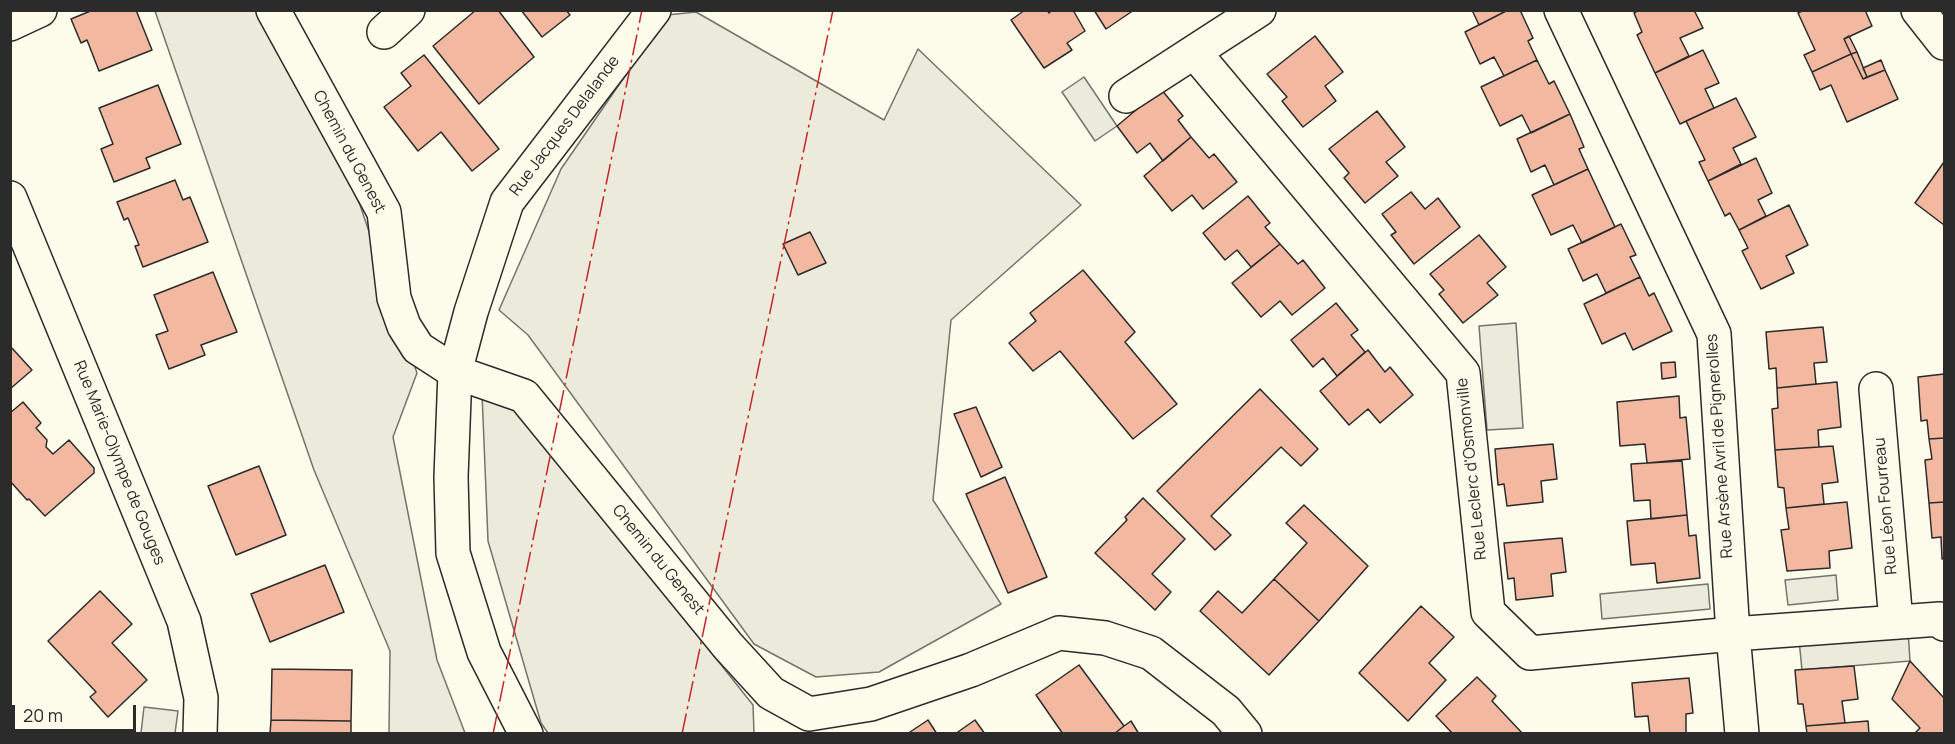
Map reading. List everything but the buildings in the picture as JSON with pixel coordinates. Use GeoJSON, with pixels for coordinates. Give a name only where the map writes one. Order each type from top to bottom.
{"type":"FeatureCollection","features":[{"type":"Feature","properties":{"kind":"street"},"geometry":{"type":"LineString","coordinates":[[10,24],[40,10]]}},
{"type":"Feature","properties":{"kind":"street","name":"Chemin du Genest"},"geometry":{"type":"LineString","coordinates":[[273,10],[384,212],[394,298],[404,326],[418,348],[455,372],[524,396],[728,646],[771,693],[809,714],[871,704],[971,670],[1059,633],[1105,638],[1150,653],[1226,711],[1245,734]]}},
{"type":"Feature","properties":{"kind":"street"},"geometry":{"type":"LineString","coordinates":[[384,32],[408,10]]}},
{"type":"Feature","properties":{"kind":"street","name":"Rue Jacques Delalande"},"geometry":{"type":"LineString","coordinates":[[526,734],[484,652],[453,553],[451,477],[455,372],[471,312],[507,202],[654,10]]}},
{"type":"Feature","properties":{"kind":"street"},"geometry":{"type":"LineString","coordinates":[[1126,96],[1259,10]]}},
{"type":"Feature","properties":{"kind":"street","name":"Rue Arsène Avril de Pignerolles"},"geometry":{"type":"LineString","coordinates":[[1561,10],[1714,334],[1733,634],[1742,734]]}},
{"type":"Feature","properties":{"kind":"street"},"geometry":{"type":"LineString","coordinates":[[1918,10],[1944,43]]}},
{"type":"Feature","properties":{"kind":"street","name":"Rue Leclerc d'Osmonville"},"geometry":{"type":"LineString","coordinates":[[1195,53],[1463,373],[1488,612],[1530,653],[1733,634]]}},
{"type":"Feature","properties":{"kind":"street","name":"Rue Marie-Olympe de Gouges"},"geometry":{"type":"LineString","coordinates":[[10,198],[184,621],[201,698],[200,734]]}},
{"type":"Feature","properties":{"kind":"street","name":"Rue Léon Fourreau"},"geometry":{"type":"LineString","coordinates":[[1876,389],[1896,622]]}},
{"type":"Feature","properties":{"kind":"street"},"geometry":{"type":"LineString","coordinates":[[1733,634],[1940,619],[1944,624]]}},
{"type":"Feature","properties":{"kind":"shaded area"},"geometry":{"type":"Polygon","coordinates":[[[155,11],[267,11],[360,205],[417,373],[393,437],[437,660],[465,733],[389,733],[390,651],[314,470],[155,11]]]}},
{"type":"Feature","properties":{"kind":"shaded area"},"geometry":{"type":"Polygon","coordinates":[[[696,12],[884,120],[918,49],[1081,205],[951,320],[933,500],[1001,604],[879,672],[816,677],[754,644],[528,335],[499,310],[561,169],[667,15],[696,12]]]}},
{"type":"Feature","properties":{"kind":"shaded area"},"geometry":{"type":"Polygon","coordinates":[[[1084,77],[1117,126],[1095,141],[1062,92],[1084,77]]]}},
{"type":"Feature","properties":{"kind":"shaded area"},"geometry":{"type":"Polygon","coordinates":[[[1516,323],[1523,428],[1487,430],[1479,326],[1516,323]]]}},
{"type":"Feature","properties":{"kind":"shaded area"},"geometry":{"type":"Polygon","coordinates":[[[482,393],[513,403],[753,705],[754,733],[548,733],[541,723],[488,541],[482,393]]]}},
{"type":"Feature","properties":{"kind":"shaded area"},"geometry":{"type":"Polygon","coordinates":[[[1836,575],[1838,600],[1788,605],[1785,580],[1836,575]]]}},
{"type":"Feature","properties":{"kind":"shaded area"},"geometry":{"type":"Polygon","coordinates":[[[1708,584],[1710,609],[1602,619],[1600,594],[1708,584]]]}},
{"type":"Feature","properties":{"kind":"shaded area"},"geometry":{"type":"Polygon","coordinates":[[[1908,630],[1910,661],[1802,670],[1799,640],[1908,630]]]}},
{"type":"Feature","properties":{"kind":"shaded area"},"geometry":{"type":"Polygon","coordinates":[[[144,707],[178,711],[175,733],[141,733],[144,707]]]}},
{"type":"Feature","properties":{"kind":"power"},"geometry":{"type":"LineString","coordinates":[[493,734],[642,10]]}},
{"type":"Feature","properties":{"kind":"power"},"geometry":{"type":"LineString","coordinates":[[682,734],[833,10]]}}]}
